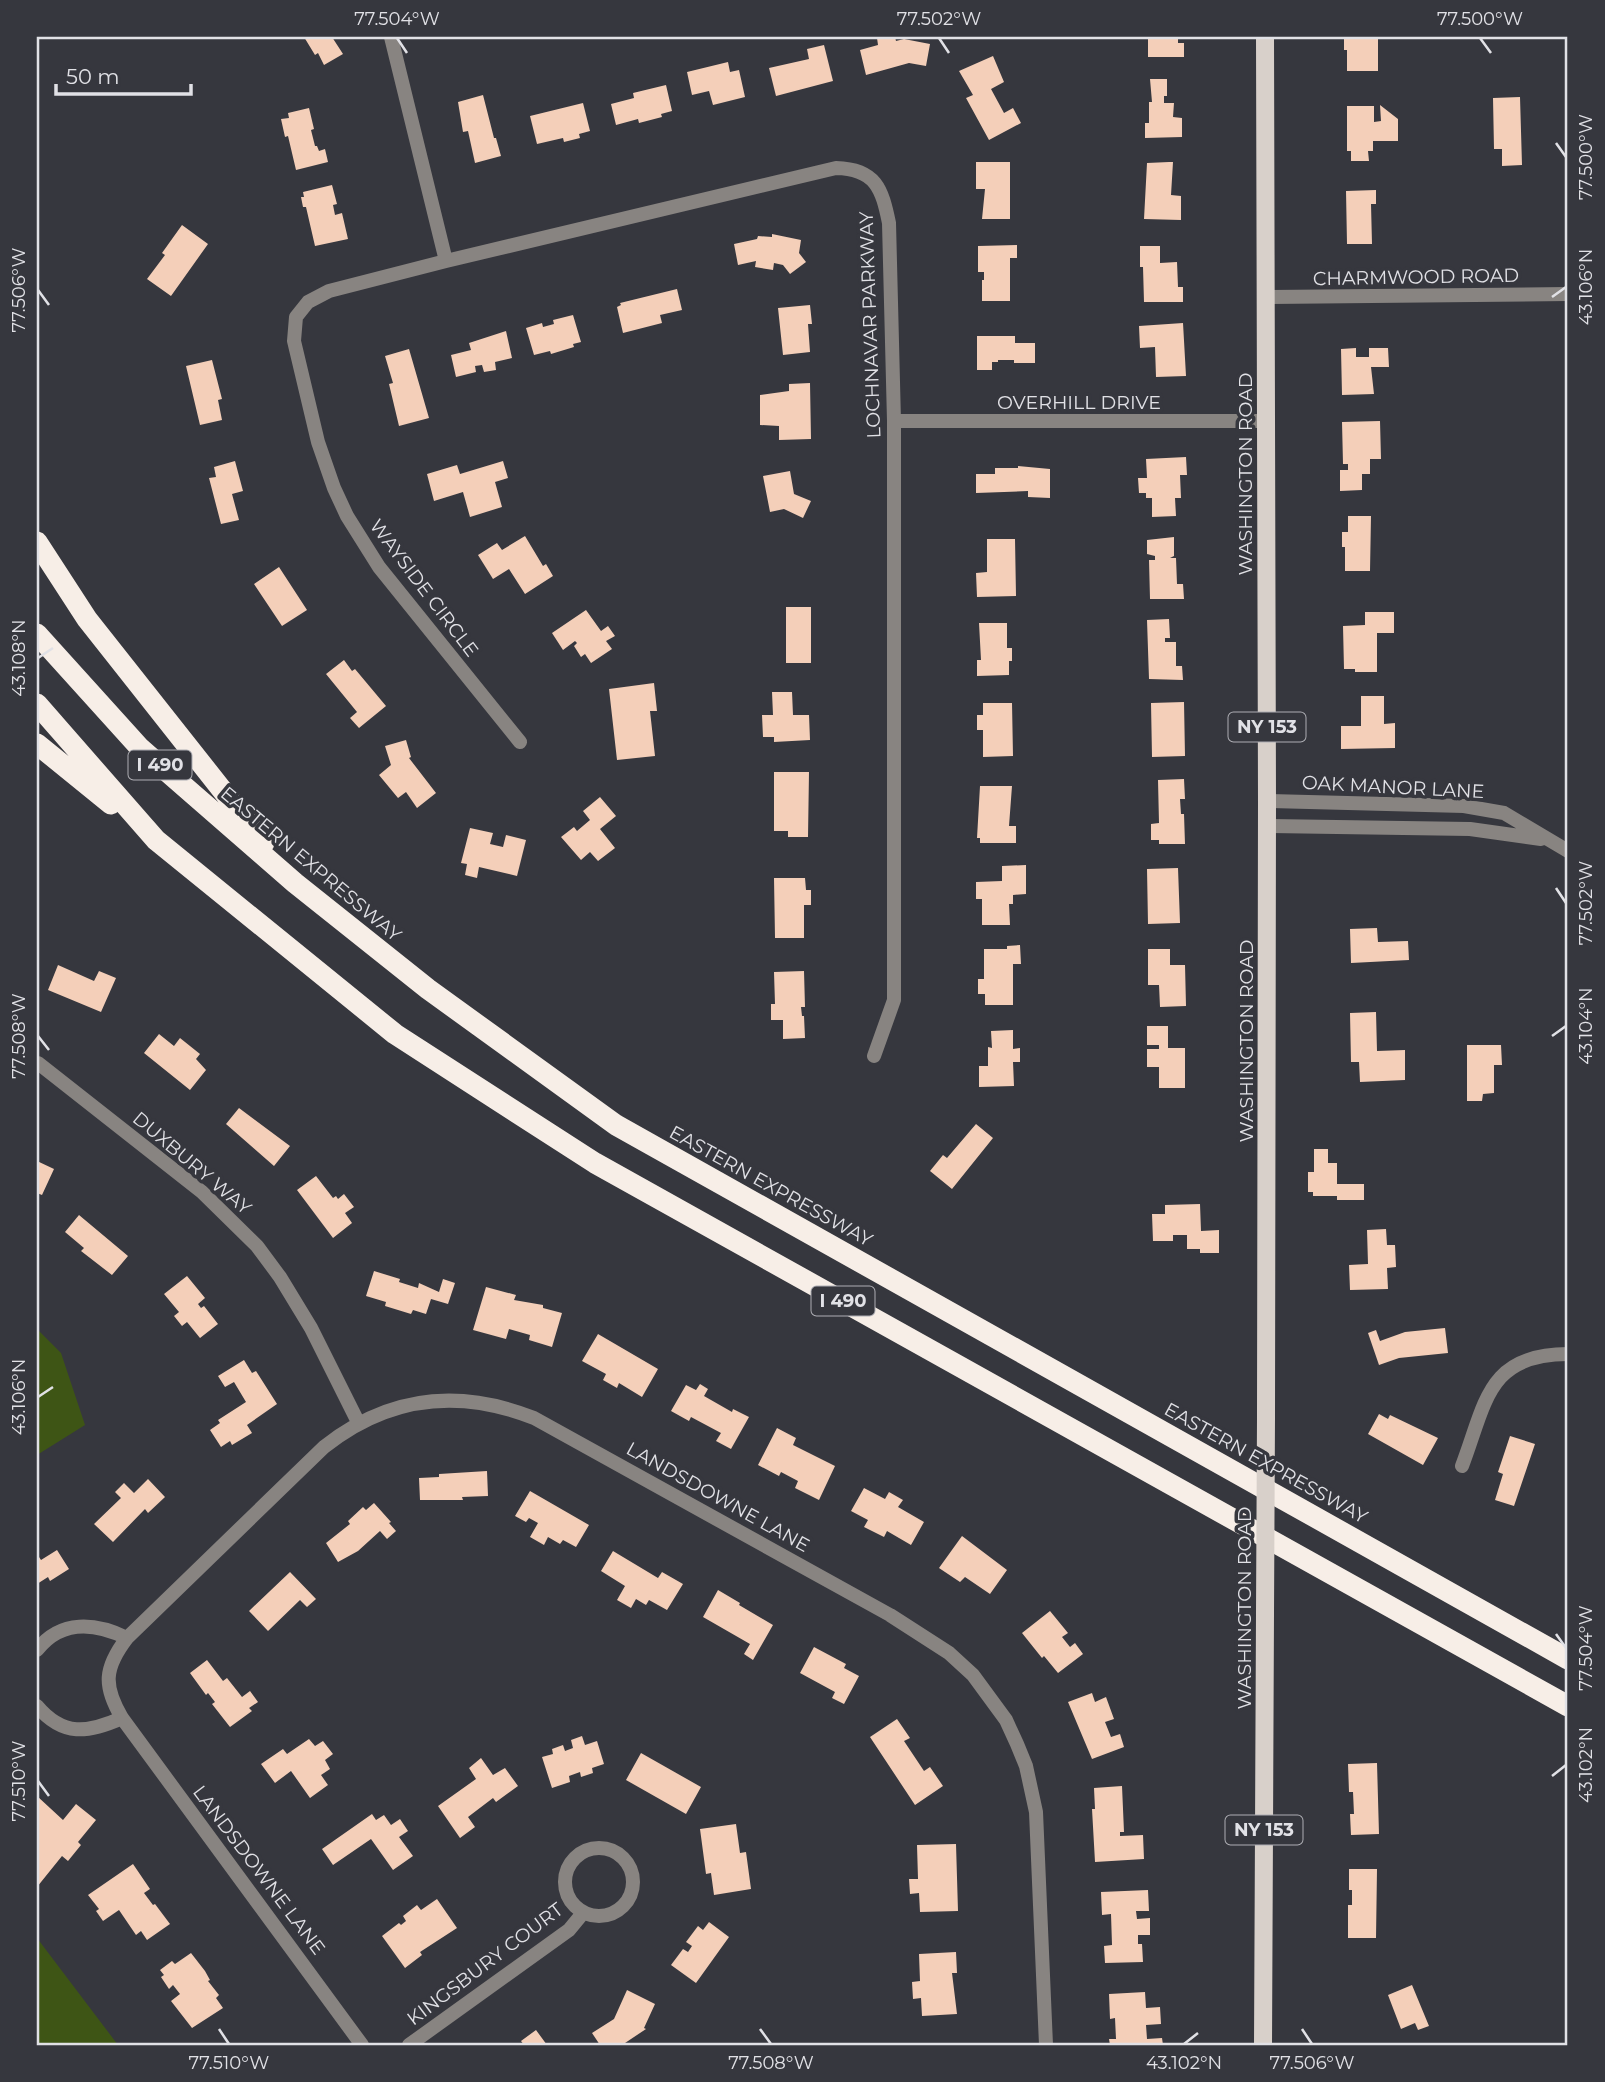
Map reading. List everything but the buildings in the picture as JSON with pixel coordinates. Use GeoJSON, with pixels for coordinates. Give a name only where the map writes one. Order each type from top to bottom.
{"type":"FeatureCollection","features":[{"type":"Feature","properties":{"kind":"highway"},"geometry":{"type":"LineString","coordinates":[[37,541],[87,618],[295,883]]}},
{"type":"Feature","properties":{"kind":"highway","name":"EASTERN EXPRESSWAY"},"geometry":{"type":"LineString","coordinates":[[37,634],[140,748],[295,883],[428,989],[616,1125],[1568,1659]]}},
{"type":"Feature","properties":{"kind":"highway","name":"I 490"},"geometry":{"type":"LineString","coordinates":[[37,704],[156,840],[395,1034],[595,1163],[1568,1706]]}},
{"type":"Feature","properties":{"kind":"highway"},"geometry":{"type":"LineString","coordinates":[[37,744],[156,840]]}},
{"type":"Feature","properties":{"kind":"main road","name":"WASHINGTON ROAD"},"geometry":{"type":"LineString","coordinates":[[1263,2045],[1267,827],[1265,37]]}},
{"type":"Feature","properties":{"kind":"street"},"geometry":{"type":"LineString","coordinates":[[391,37],[446,261]]}},
{"type":"Feature","properties":{"kind":"street","name":"LOCHNAVAR PARKWAY"},"geometry":{"type":"LineString","coordinates":[[446,261],[836,168],[862,172],[872,179],[884,198],[889,223],[894,421],[894,1000],[874,1056]]}},
{"type":"Feature","properties":{"kind":"street","name":"WAYSIDE CIRCLE"},"geometry":{"type":"LineString","coordinates":[[446,261],[317,296],[301,309],[296,317],[293,341],[325,465],[363,545],[520,742]]}},
{"type":"Feature","properties":{"kind":"street","name":"CHARMWOOD ROAD"},"geometry":{"type":"LineString","coordinates":[[1265,297],[1568,294]]}},
{"type":"Feature","properties":{"kind":"street","name":"OVERHILL DRIVE"},"geometry":{"type":"LineString","coordinates":[[894,421],[1265,421]]}},
{"type":"Feature","properties":{"kind":"street","name":"OAK MANOR LANE"},"geometry":{"type":"LineString","coordinates":[[1267,801],[1464,806],[1504,813],[1568,850]]}},
{"type":"Feature","properties":{"kind":"street","name":"OAK MANOR LANE"},"geometry":{"type":"LineString","coordinates":[[1267,827],[1470,829],[1551,841]]}},
{"type":"Feature","properties":{"kind":"street","name":"DUXBURY WAY"},"geometry":{"type":"LineString","coordinates":[[38,1063],[202,1192],[257,1246],[280,1277],[311,1328],[358,1422]]}},
{"type":"Feature","properties":{"kind":"street"},"geometry":{"type":"LineString","coordinates":[[1462,1466],[1489,1394],[1499,1377],[1523,1360],[1542,1355],[1568,1354]]}},
{"type":"Feature","properties":{"kind":"street","name":"LANDSDOWNE LANE"},"geometry":{"type":"LineString","coordinates":[[362,2045],[122,1718],[112,1701],[108,1675],[114,1658],[127,1639],[324,1447],[358,1422],[398,1407],[439,1401],[479,1402],[534,1418],[920,1632],[965,1668],[991,1697],[1006,1720],[1026,1766],[1036,1812],[1046,2045]]}},
{"type":"Feature","properties":{"kind":"street"},"geometry":{"type":"LineString","coordinates":[[37,1650],[56,1633],[74,1626],[103,1628],[127,1639]]}},
{"type":"Feature","properties":{"kind":"street"},"geometry":{"type":"LineString","coordinates":[[37,1706],[54,1722],[74,1730],[100,1728],[122,1718]]}},
{"type":"Feature","properties":{"kind":"street","name":"KINGSBURY COURT"},"geometry":{"type":"LineString","coordinates":[[606,1849],[616,1853],[625,1860],[631,1870],[633,1881],[626,1903],[606,1915],[583,1913],[568,1897],[565,1876],[569,1866],[575,1857],[584,1851],[606,1849]]}},
{"type":"Feature","properties":{"kind":"street","name":"KINGSBURY COURT"},"geometry":{"type":"LineString","coordinates":[[409,2045],[569,1930],[583,1913]]}},
{"type":"Feature","properties":{"kind":"green space"},"geometry":{"type":"Polygon","coordinates":[[[37,1329],[61,1353],[85,1425],[37,1455],[37,1329]]]}},
{"type":"Feature","properties":{"kind":"green space"},"geometry":{"type":"Polygon","coordinates":[[[37,1938],[118,2045],[37,2045],[37,1938]]]}}]}
